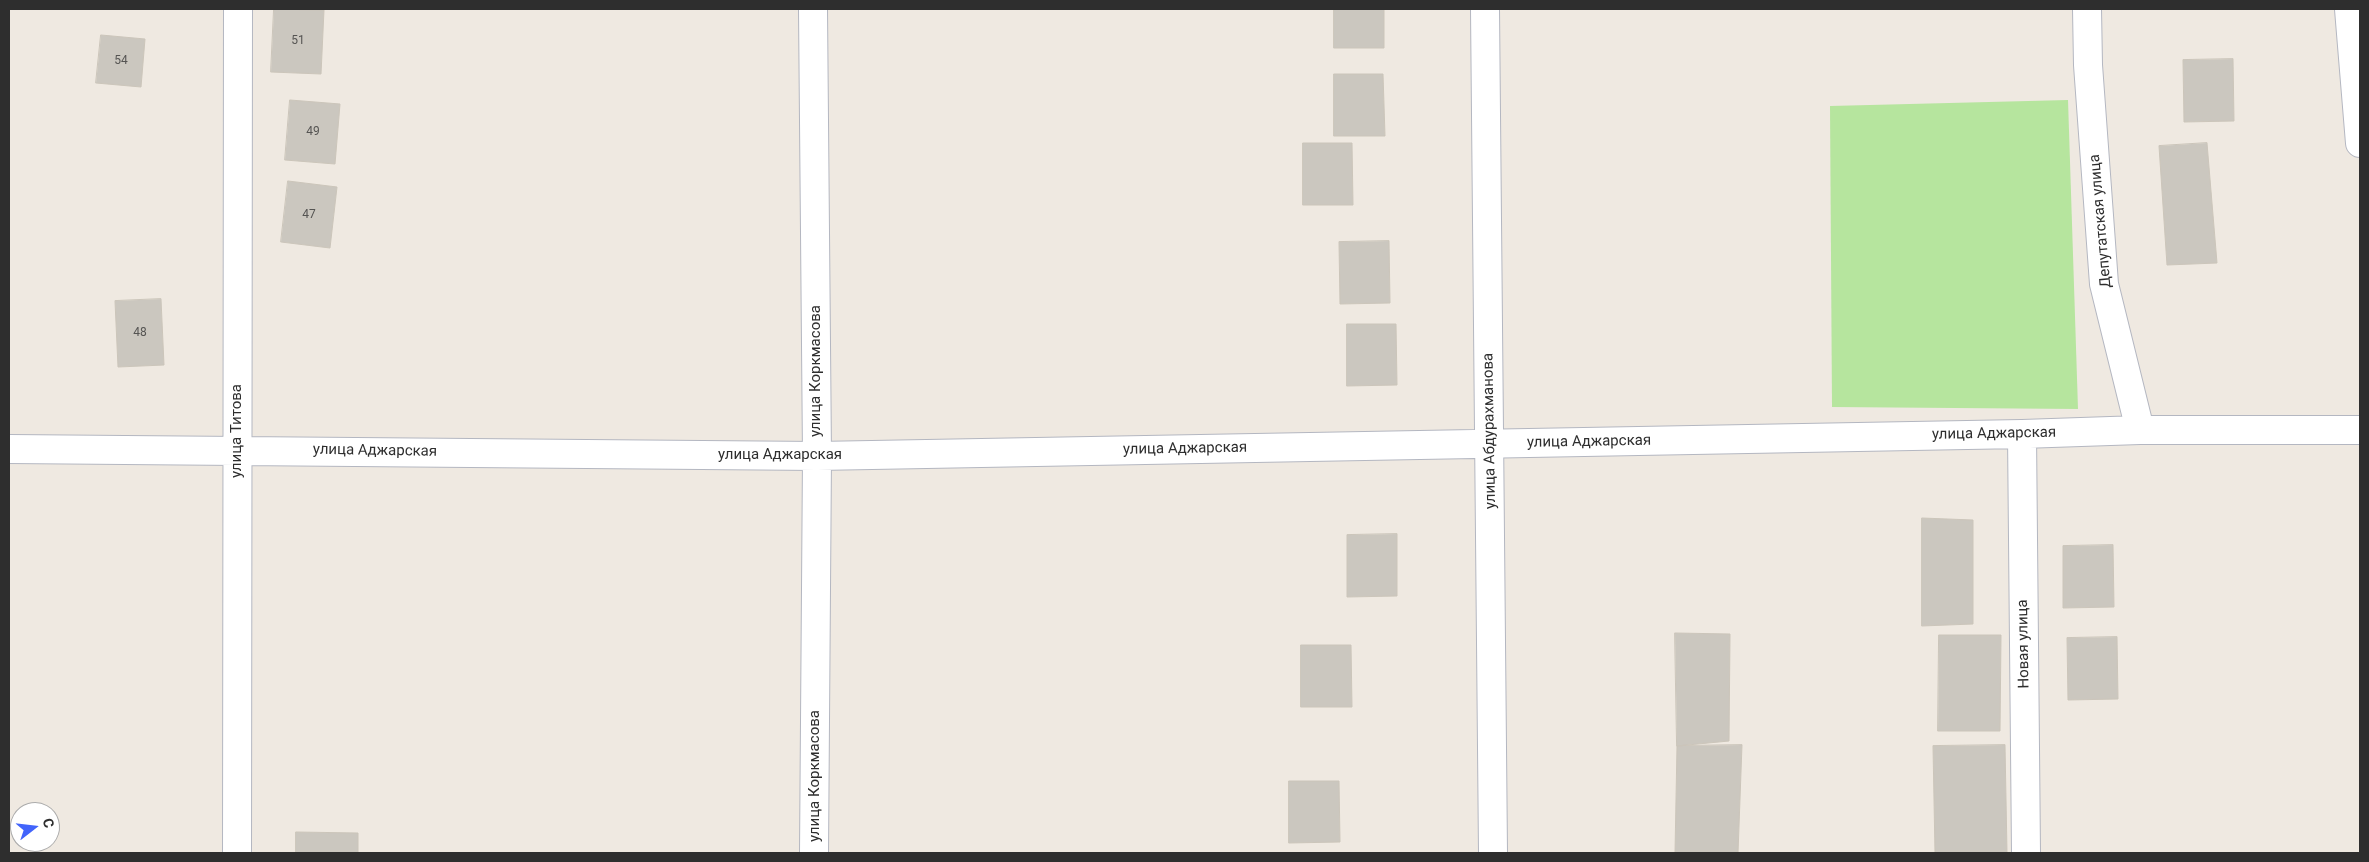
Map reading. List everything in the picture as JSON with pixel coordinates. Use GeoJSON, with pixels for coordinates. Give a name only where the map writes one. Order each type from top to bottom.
{"type":"FeatureCollection","features":[{"type":"Feature","properties":{"kind":"street","name":"улица Титова"},"geometry":{"type":"LineString","coordinates":[[237,853],[238,9]]}},
{"type":"Feature","properties":{"kind":"street","name":"улица Коркмасова"},"geometry":{"type":"LineString","coordinates":[[813,9],[817,456],[814,853]]}},
{"type":"Feature","properties":{"kind":"street","name":"улица Абдурахманова"},"geometry":{"type":"LineString","coordinates":[[1485,9],[1493,853]]}},
{"type":"Feature","properties":{"kind":"street","name":"Депутатская улица"},"geometry":{"type":"LineString","coordinates":[[2087,9],[2088,65],[2104,284],[2140,430]]}},
{"type":"Feature","properties":{"kind":"street"},"geometry":{"type":"LineString","coordinates":[[2349,9],[2360,142]]}},
{"type":"Feature","properties":{"kind":"street","name":"улица Аджарская"},"geometry":{"type":"LineString","coordinates":[[9,449],[817,456],[2022,434],[2140,430],[2360,430]]}},
{"type":"Feature","properties":{"kind":"street","name":"Новая улица"},"geometry":{"type":"LineString","coordinates":[[2022,434],[2026,853]]}},
{"type":"Feature","properties":{"kind":"green space"},"geometry":{"type":"Polygon","coordinates":[[[2068,100],[2078,409],[1832,407],[1830,106],[2068,100]]]}},
{"type":"Feature","properties":{"kind":"building"},"geometry":{"type":"Polygon","coordinates":[[[274,9],[324,10],[321,74],[271,72],[274,9]]]}},
{"type":"Feature","properties":{"kind":"building"},"geometry":{"type":"Polygon","coordinates":[[[1334,9],[1384,9],[1384,48],[1334,48],[1334,9]]]}},
{"type":"Feature","properties":{"kind":"building"},"geometry":{"type":"Polygon","coordinates":[[[101,35],[145,39],[141,87],[96,83],[101,35]]]}},
{"type":"Feature","properties":{"kind":"building"},"geometry":{"type":"Polygon","coordinates":[[[2233,59],[2234,121],[2184,122],[2183,60],[2233,59]]]}},
{"type":"Feature","properties":{"kind":"building"},"geometry":{"type":"Polygon","coordinates":[[[1334,74],[1383,74],[1385,136],[1334,136],[1334,74]]]}},
{"type":"Feature","properties":{"kind":"building"},"geometry":{"type":"Polygon","coordinates":[[[290,100],[340,104],[335,164],[285,160],[290,100]]]}},
{"type":"Feature","properties":{"kind":"building"},"geometry":{"type":"Polygon","coordinates":[[[1303,143],[1352,143],[1353,205],[1303,205],[1303,143]]]}},
{"type":"Feature","properties":{"kind":"building"},"geometry":{"type":"Polygon","coordinates":[[[2207,143],[2217,263],[2167,265],[2159,146],[2207,143]]]}},
{"type":"Feature","properties":{"kind":"building"},"geometry":{"type":"Polygon","coordinates":[[[288,181],[337,187],[330,248],[281,242],[288,181]]]}},
{"type":"Feature","properties":{"kind":"building"},"geometry":{"type":"Polygon","coordinates":[[[1389,241],[1390,303],[1340,304],[1339,242],[1389,241]]]}},
{"type":"Feature","properties":{"kind":"building"},"geometry":{"type":"Polygon","coordinates":[[[161,299],[164,365],[118,367],[115,301],[161,299]]]}},
{"type":"Feature","properties":{"kind":"building"},"geometry":{"type":"Polygon","coordinates":[[[1347,324],[1396,324],[1397,385],[1347,386],[1347,324]]]}},
{"type":"Feature","properties":{"kind":"building"},"geometry":{"type":"Polygon","coordinates":[[[1922,518],[1973,520],[1973,624],[1922,626],[1922,518]]]}},
{"type":"Feature","properties":{"kind":"building"},"geometry":{"type":"Polygon","coordinates":[[[1397,534],[1397,596],[1347,597],[1347,535],[1397,534]]]}},
{"type":"Feature","properties":{"kind":"building"},"geometry":{"type":"Polygon","coordinates":[[[2113,545],[2114,607],[2063,608],[2063,546],[2113,545]]]}},
{"type":"Feature","properties":{"kind":"building"},"geometry":{"type":"Polygon","coordinates":[[[1675,633],[1730,634],[1729,741],[1677,746],[1675,633]]]}},
{"type":"Feature","properties":{"kind":"building"},"geometry":{"type":"Polygon","coordinates":[[[1939,635],[2001,635],[2000,731],[1938,731],[1939,635]]]}},
{"type":"Feature","properties":{"kind":"building"},"geometry":{"type":"Polygon","coordinates":[[[2117,637],[2118,699],[2068,700],[2067,638],[2117,637]]]}},
{"type":"Feature","properties":{"kind":"building"},"geometry":{"type":"Polygon","coordinates":[[[1301,645],[1351,645],[1352,707],[1301,707],[1301,645]]]}},
{"type":"Feature","properties":{"kind":"building"},"geometry":{"type":"Polygon","coordinates":[[[1742,745],[1738,853],[1675,853],[1677,746],[1742,745]]]}},
{"type":"Feature","properties":{"kind":"building"},"geometry":{"type":"Polygon","coordinates":[[[2005,745],[2007,853],[1935,853],[1933,746],[2005,745]]]}},
{"type":"Feature","properties":{"kind":"building"},"geometry":{"type":"Polygon","coordinates":[[[1289,781],[1339,781],[1340,842],[1289,843],[1289,781]]]}},
{"type":"Feature","properties":{"kind":"building"},"geometry":{"type":"Polygon","coordinates":[[[296,832],[358,833],[358,853],[296,853],[296,832]]]}}]}
